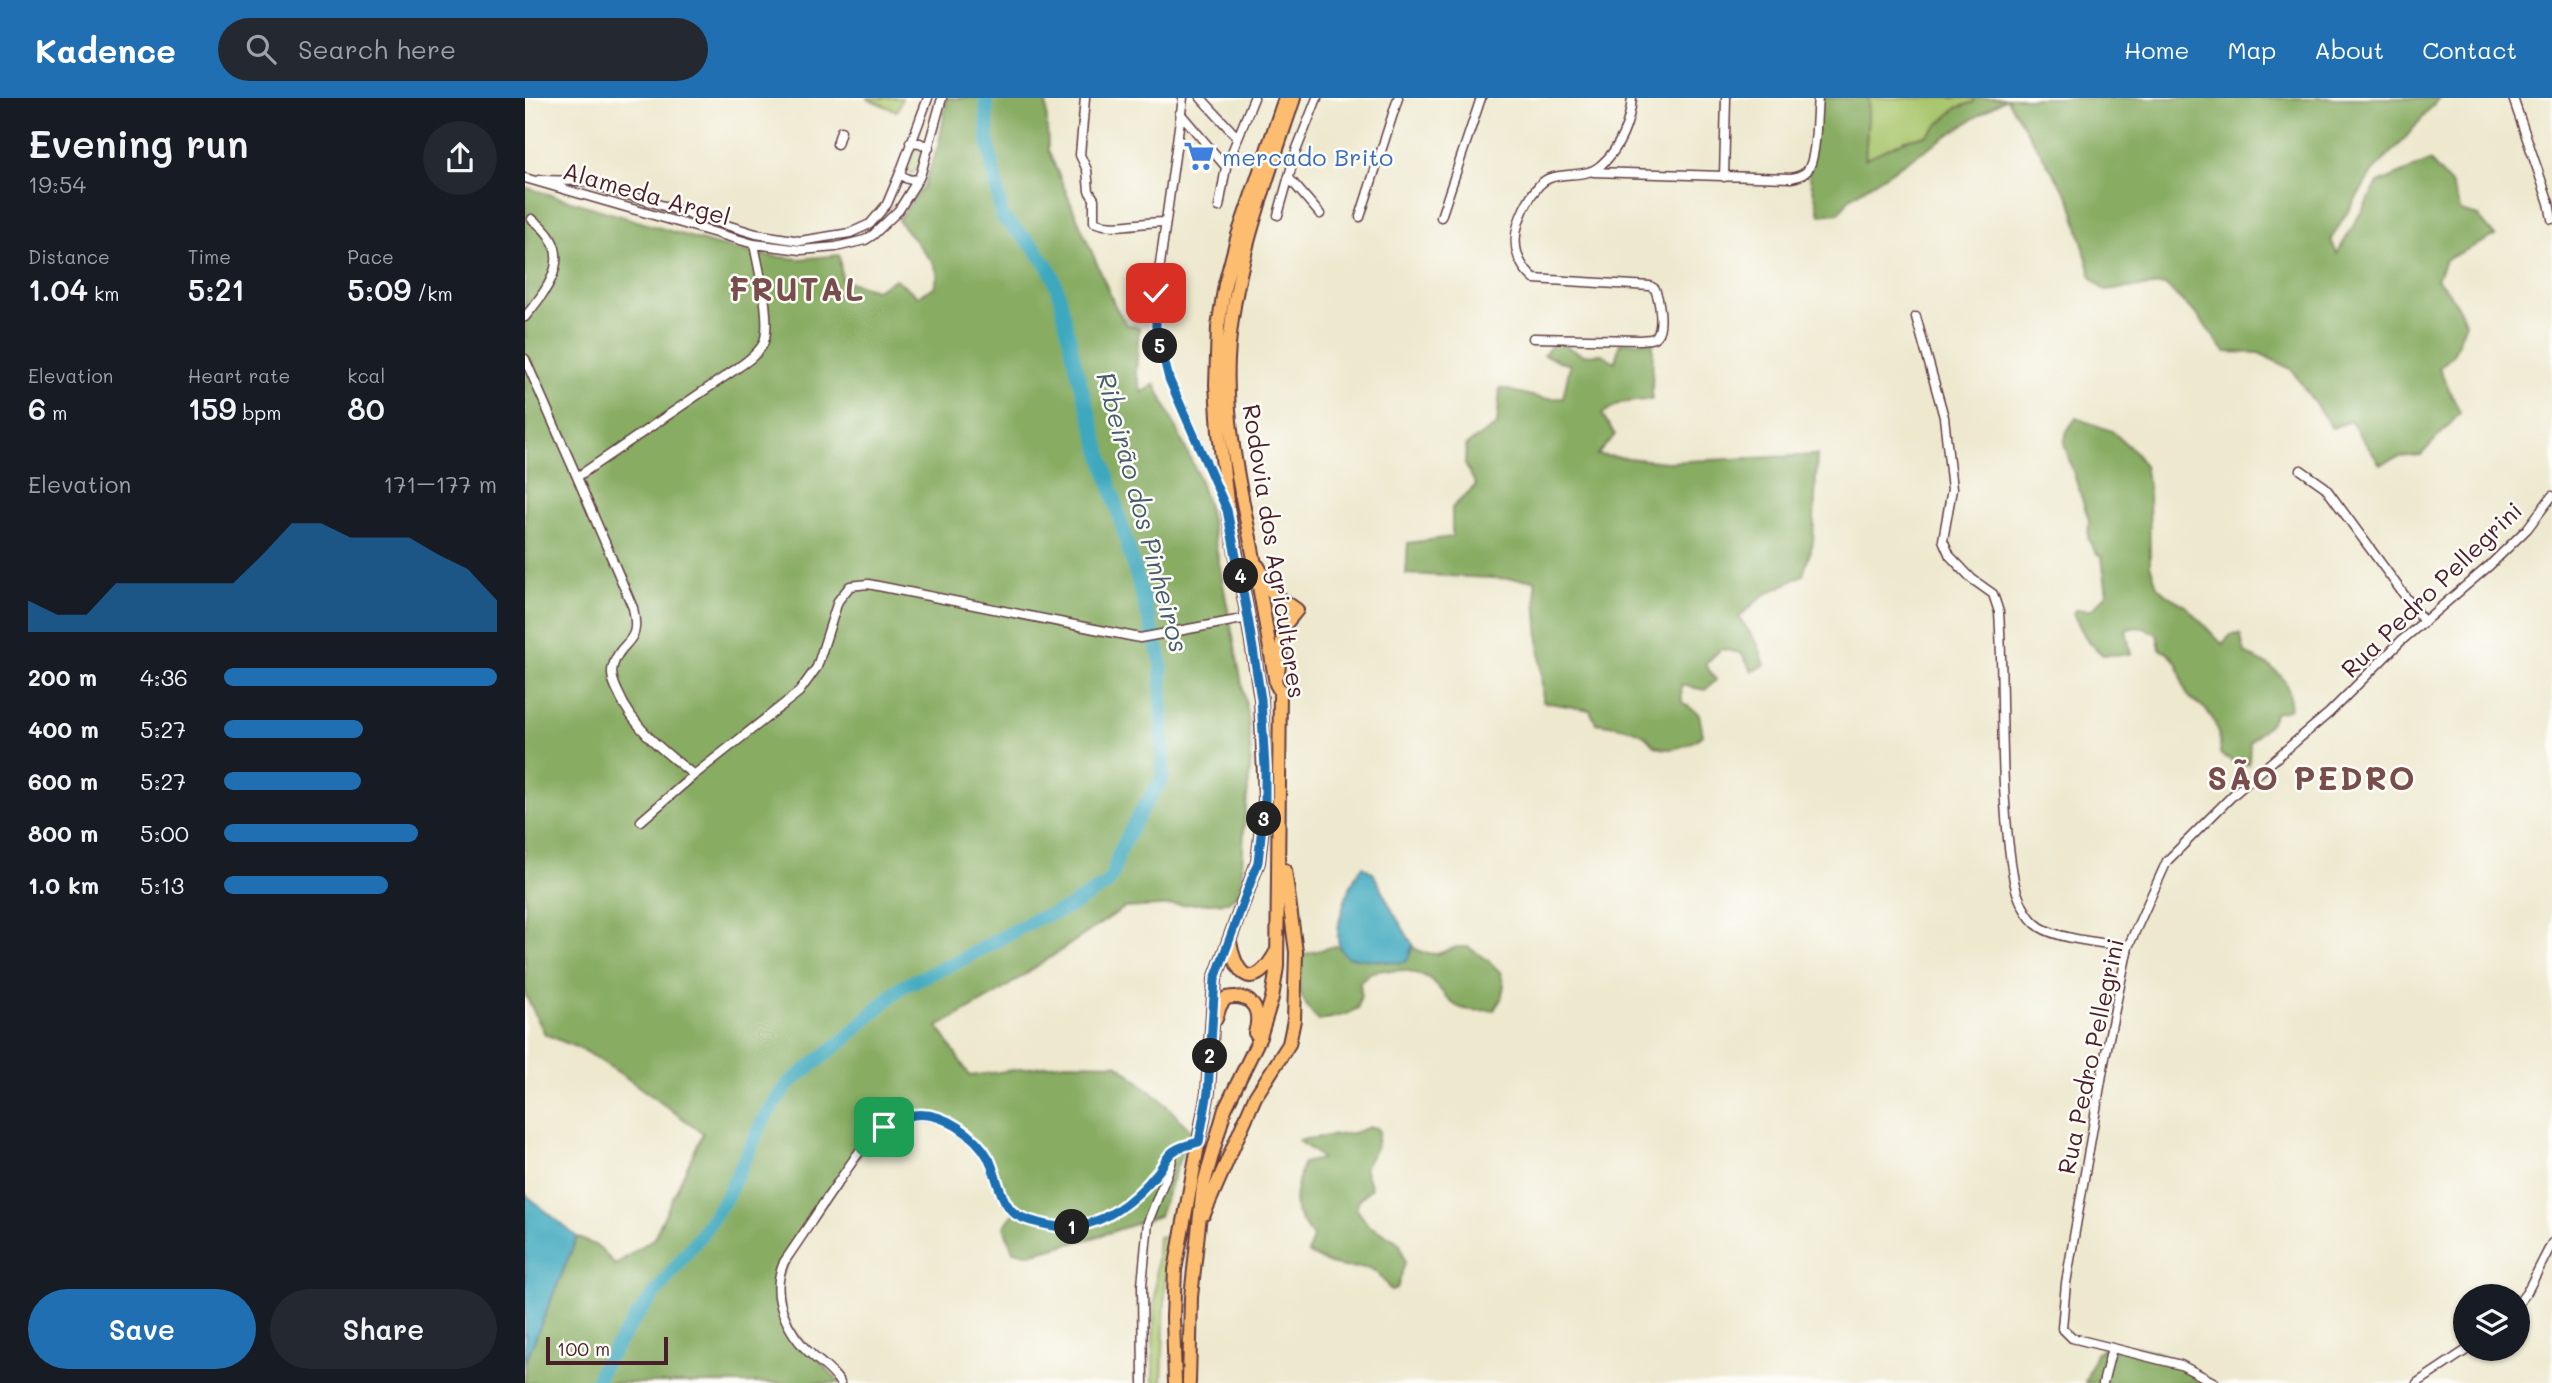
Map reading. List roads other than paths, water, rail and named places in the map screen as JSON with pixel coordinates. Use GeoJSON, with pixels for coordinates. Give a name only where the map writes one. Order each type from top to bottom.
{"type":"FeatureCollection","features":[{"type":"Feature","properties":{"kind":"main road","name":"Rodovia dos Agricultores"},"geometry":{"type":"LineString","coordinates":[[1175,1383],[1175,1270],[1208,1092],[1215,979],[1258,862],[1265,800],[1261,699],[1227,510],[1216,385],[1219,327],[1225,284],[1238,235],[1285,98]]}},
{"type":"Feature","properties":{"kind":"main road","name":"Rodovia dos Agricultores"},"geometry":{"type":"LineString","coordinates":[[1189,1383],[1191,1297],[1203,1187],[1217,1131],[1232,1092],[1260,1037],[1272,998],[1278,948],[1279,691],[1237,469],[1230,414],[1228,362],[1238,279],[1294,98]]}},
{"type":"Feature","properties":{"kind":"main road"},"geometry":{"type":"LineString","coordinates":[[1254,558],[1273,593],[1297,610],[1284,626],[1276,684]]}},
{"type":"Feature","properties":{"kind":"main road"},"geometry":{"type":"LineString","coordinates":[[1200,1232],[1205,1210],[1238,1140],[1246,1115],[1289,1044],[1294,1020],[1296,952],[1279,816]]}},
{"type":"Feature","properties":{"kind":"main road"},"geometry":{"type":"LineString","coordinates":[[1230,942],[1234,963],[1245,974],[1254,976],[1269,966],[1278,948]]}},
{"type":"Feature","properties":{"kind":"main road"},"geometry":{"type":"LineString","coordinates":[[1210,1040],[1220,1006],[1226,998],[1237,996],[1249,1000],[1256,1009],[1258,1024],[1246,1067]]}},
{"type":"Feature","properties":{"kind":"street","name":"Alameda Argel"},"geometry":{"type":"LineString","coordinates":[[529,179],[582,181],[756,234],[800,241],[850,233],[870,224],[887,204],[927,98]]}},
{"type":"Feature","properties":{"kind":"street","name":"Alameda Argel"},"geometry":{"type":"LineString","coordinates":[[529,179],[754,244],[801,250],[836,247],[865,240],[891,219],[919,178],[942,98]]}},
{"type":"Feature","properties":{"kind":"street"},"geometry":{"type":"LineString","coordinates":[[1085,98],[1080,155],[1087,170],[1089,191],[1094,199],[1094,222],[1114,225],[1166,222]]}},
{"type":"Feature","properties":{"kind":"street"},"geometry":{"type":"LineString","coordinates":[[1183,98],[1156,293],[1156,327],[1169,379],[1227,510]]}},
{"type":"Feature","properties":{"kind":"street"},"geometry":{"type":"LineString","coordinates":[[1201,98],[1237,136]]}},
{"type":"Feature","properties":{"kind":"street"},"geometry":{"type":"LineString","coordinates":[[1219,207],[1226,167],[1254,98]]}},
{"type":"Feature","properties":{"kind":"street"},"geometry":{"type":"LineString","coordinates":[[1278,215],[1296,151],[1317,98]]}},
{"type":"Feature","properties":{"kind":"street"},"geometry":{"type":"LineString","coordinates":[[1360,217],[1398,98]]}},
{"type":"Feature","properties":{"kind":"street"},"geometry":{"type":"LineString","coordinates":[[1441,217],[1481,98]]}},
{"type":"Feature","properties":{"kind":"street"},"geometry":{"type":"LineString","coordinates":[[1593,172],[1604,163],[1620,140],[1628,122],[1632,98]]}},
{"type":"Feature","properties":{"kind":"street"},"geometry":{"type":"LineString","coordinates":[[1724,177],[1726,98]]}},
{"type":"Feature","properties":{"kind":"street"},"geometry":{"type":"LineString","coordinates":[[1533,338],[1653,338],[1657,335],[1660,324],[1657,291],[1650,286],[1534,279],[1520,261],[1515,239],[1516,226],[1521,212],[1536,189],[1549,178],[1593,172],[1791,178],[1808,171],[1812,161],[1818,98]]}},
{"type":"Feature","properties":{"kind":"street"},"geometry":{"type":"LineString","coordinates":[[2513,98],[2552,219]]}},
{"type":"Feature","properties":{"kind":"street"},"geometry":{"type":"LineString","coordinates":[[1180,113],[1226,167]]}},
{"type":"Feature","properties":{"kind":"street"},"geometry":{"type":"LineString","coordinates":[[837,144],[841,131]]}},
{"type":"Feature","properties":{"kind":"street"},"geometry":{"type":"LineString","coordinates":[[1178,134],[1196,131]]}},
{"type":"Feature","properties":{"kind":"street"},"geometry":{"type":"LineString","coordinates":[[910,142],[929,148]]}},
{"type":"Feature","properties":{"kind":"street"},"geometry":{"type":"LineString","coordinates":[[900,173],[905,179],[919,178]]}},
{"type":"Feature","properties":{"kind":"street"},"geometry":{"type":"LineString","coordinates":[[1289,178],[1320,214]]}},
{"type":"Feature","properties":{"kind":"street"},"geometry":{"type":"LineString","coordinates":[[525,317],[546,291],[557,261],[549,235],[532,219]]}},
{"type":"Feature","properties":{"kind":"street"},"geometry":{"type":"LineString","coordinates":[[577,477],[733,371],[756,354],[763,345],[767,327],[754,244]]}},
{"type":"Feature","properties":{"kind":"street"},"geometry":{"type":"LineString","coordinates":[[1916,317],[1945,428],[1952,489],[1943,540],[1951,556],[1972,579],[1993,594],[1999,612],[2006,800],[2014,883],[2023,906],[2040,927],[2053,933],[2129,947]]}},
{"type":"Feature","properties":{"kind":"street"},"geometry":{"type":"LineString","coordinates":[[525,359],[632,608],[636,623],[632,639],[613,665],[614,683],[627,711],[650,739],[694,775]]}},
{"type":"Feature","properties":{"kind":"street"},"geometry":{"type":"LineString","coordinates":[[2301,470],[2325,487],[2424,622]]}},
{"type":"Feature","properties":{"kind":"street","name":"Rua Pedro Pellegrini"},"geometry":{"type":"LineString","coordinates":[[2112,1348],[2071,1338],[2064,1333],[2062,1323],[2066,1283],[2105,1057],[2129,947],[2167,861],[2233,795],[2329,713],[2401,640],[2490,565],[2527,528],[2552,496]]}},
{"type":"Feature","properties":{"kind":"street"},"geometry":{"type":"LineString","coordinates":[[641,821],[694,775],[799,692],[817,667],[838,601],[846,590],[856,584],[868,584],[1140,638],[1248,618]]}},
{"type":"Feature","properties":{"kind":"street"},"geometry":{"type":"LineString","coordinates":[[840,1383],[828,1368],[801,1344],[790,1328],[780,1305],[778,1275],[784,1262],[861,1149],[884,1127],[898,1119],[914,1115],[929,1115],[946,1120],[983,1150],[1002,1196],[1014,1213],[1056,1227],[1085,1225],[1105,1218],[1126,1204],[1158,1172],[1173,1151],[1199,1142]]}},
{"type":"Feature","properties":{"kind":"street"},"geometry":{"type":"LineString","coordinates":[[1143,1383],[1142,1285],[1148,1222],[1171,1164],[1173,1151]]}},
{"type":"Feature","properties":{"kind":"street"},"geometry":{"type":"LineString","coordinates":[[2530,1286],[2552,1243]]}},
{"type":"Feature","properties":{"kind":"street"},"geometry":{"type":"LineString","coordinates":[[2102,1381],[2112,1348],[2181,1365],[2215,1383]]}},
{"type":"Feature","properties":{"kind":"street"},"geometry":{"type":"LineString","coordinates":[[2417,1383],[2453,1359]]}},
{"type":"Feature","properties":{"kind":"water"},"geometry":{"type":"Polygon","coordinates":[[[1363,866],[1373,873],[1413,945],[1407,961],[1400,963],[1347,957],[1340,949],[1340,917],[1353,882],[1363,866]]]}},
{"type":"Feature","properties":{"kind":"water"},"geometry":{"type":"Polygon","coordinates":[[[525,1194],[577,1237],[525,1363],[525,1194]]]}},
{"type":"Feature","properties":{"kind":"waterway","name":"Ribeirão dos Pinheiros"},"geometry":{"type":"LineString","coordinates":[[596,1383],[602,1367],[634,1320],[700,1236],[726,1198],[764,1119],[788,1084],[845,1039],[901,987],[961,960],[1036,919],[1068,908],[1107,884],[1139,814],[1163,777],[1161,661],[1076,367],[1052,273],[1035,248],[1002,217],[988,141],[986,98]]}},
{"type":"Feature","properties":{"kind":"place","name":"mercado Brito"},"geometry":{"type":"Point","coordinates":[1199,156]}},
{"type":"Feature","properties":{"kind":"district","name":"FRUTAL"},"geometry":{"type":"Point","coordinates":[797,288]}},
{"type":"Feature","properties":{"kind":"district","name":"SÃO PEDRO"},"geometry":{"type":"Point","coordinates":[2312,777]}}]}
